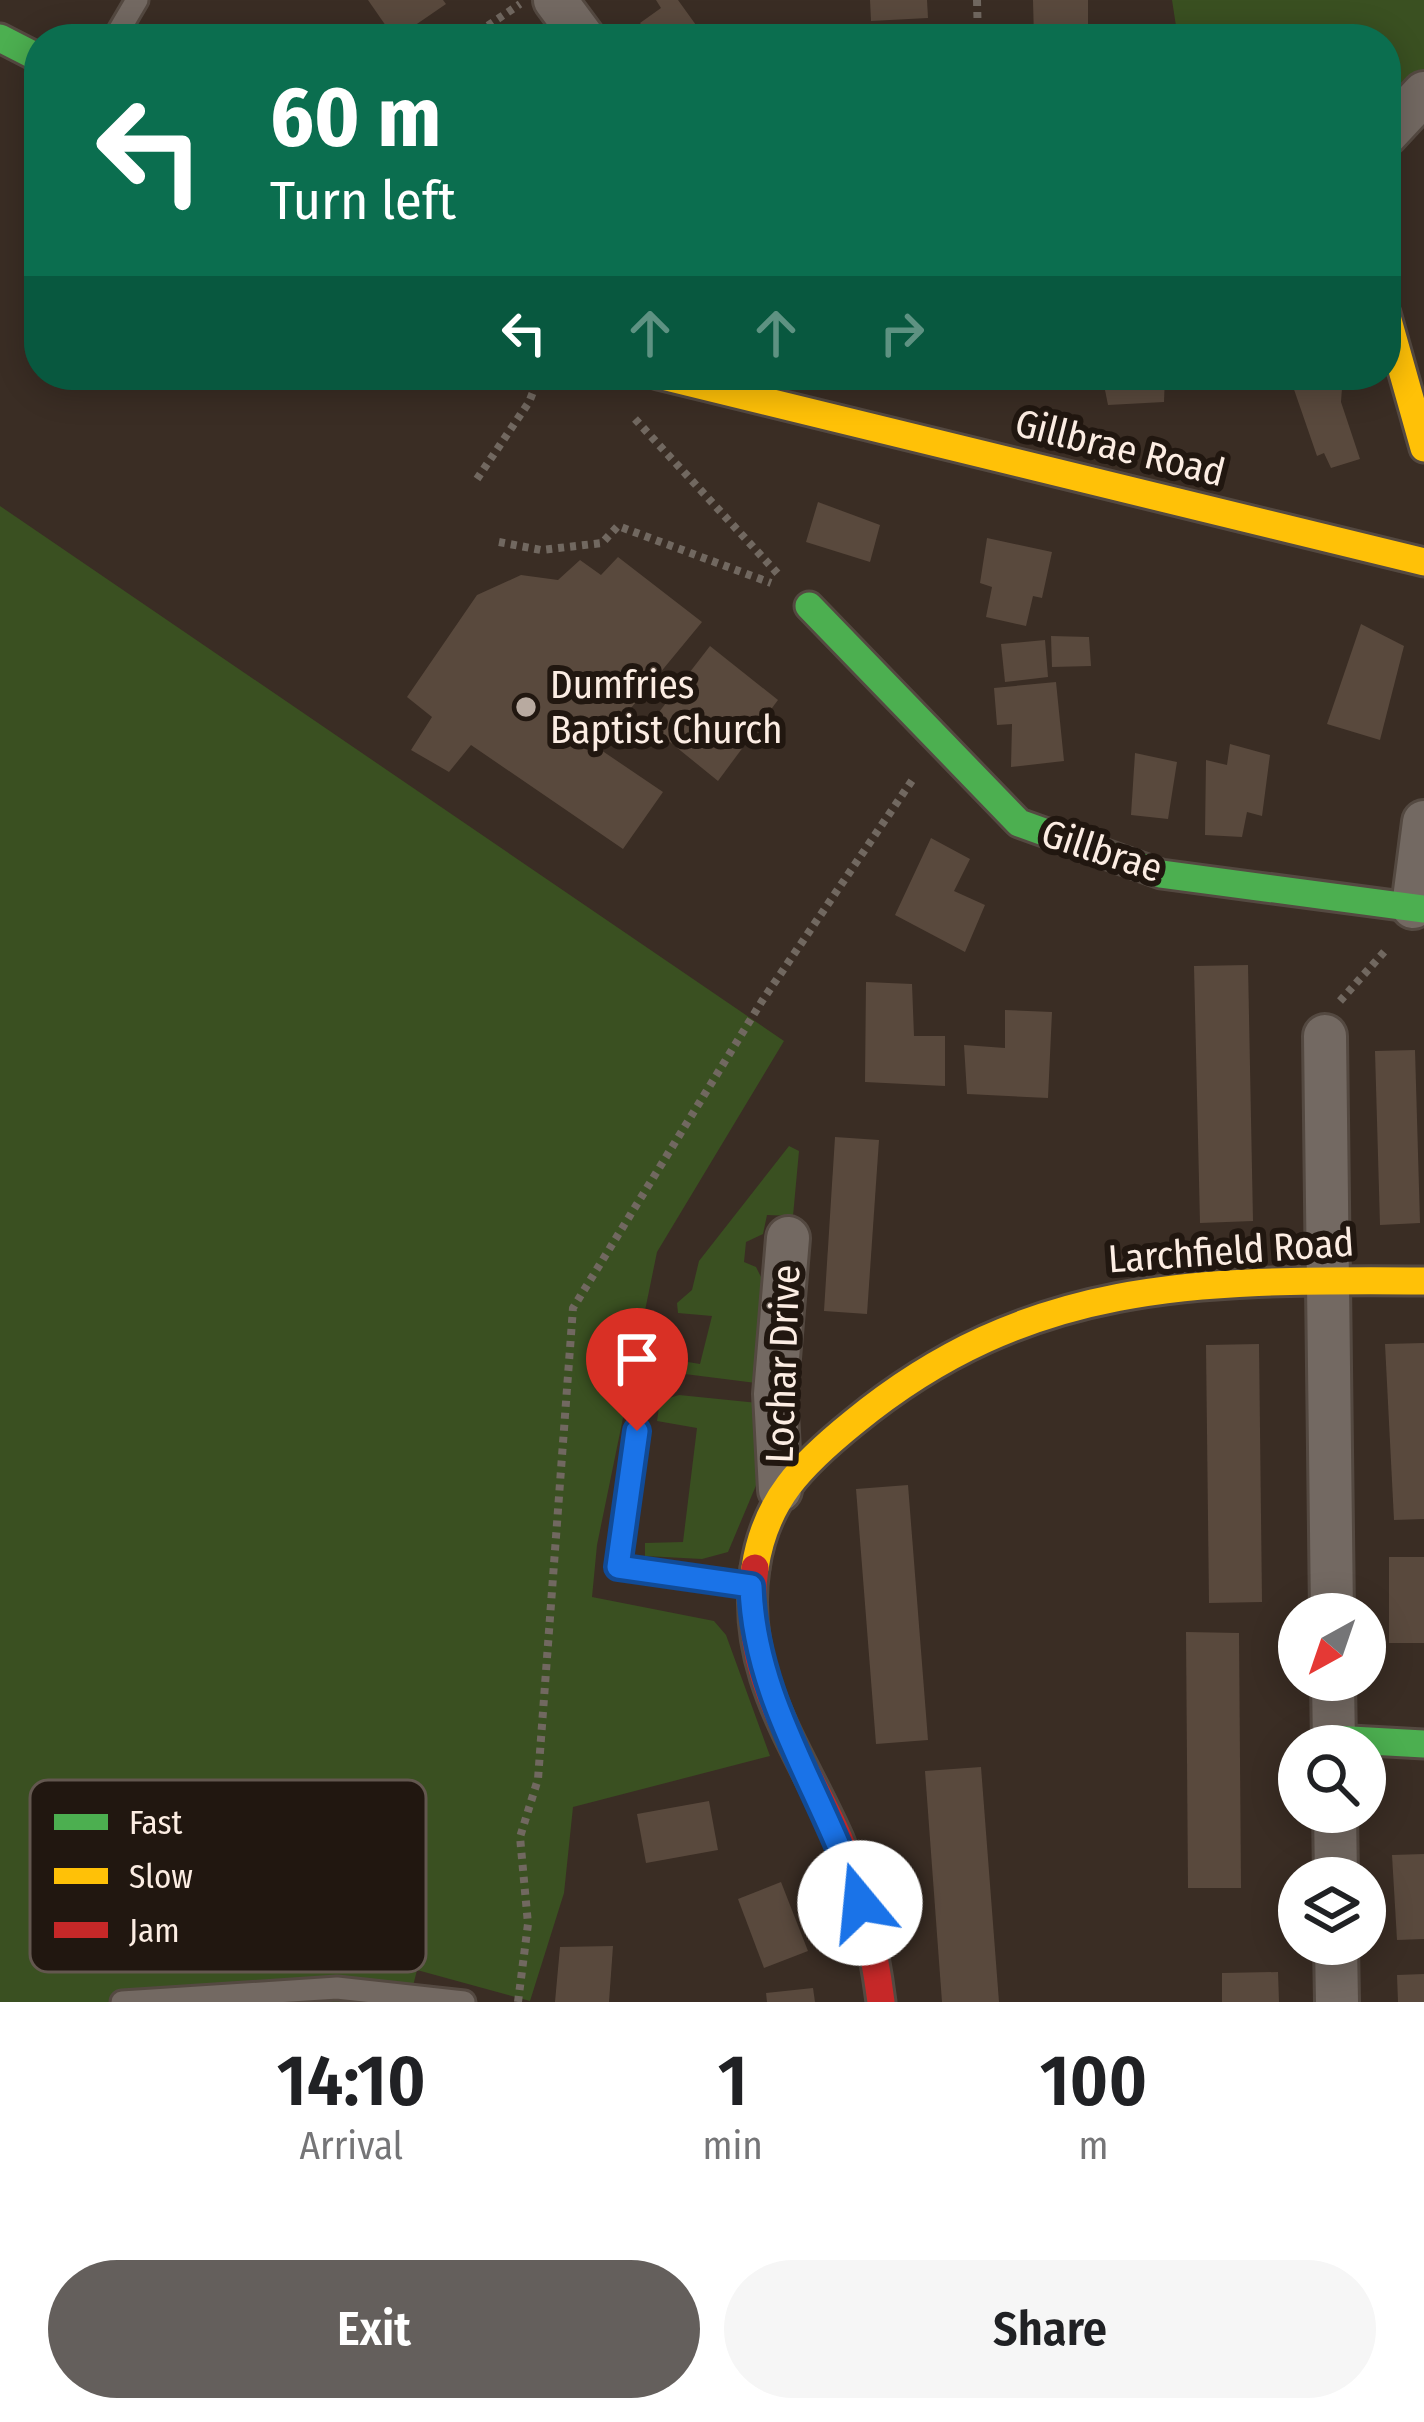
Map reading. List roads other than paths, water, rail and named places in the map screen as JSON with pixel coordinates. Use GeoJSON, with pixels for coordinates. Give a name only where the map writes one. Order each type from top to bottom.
{"type":"FeatureCollection","features":[{"type":"Feature","properties":{"kind":"street"},"geometry":{"type":"LineString","coordinates":[[1401,118],[1424,93]]}},
{"type":"Feature","properties":{"kind":"street"},"geometry":{"type":"LineString","coordinates":[[1401,320],[1424,448]]}},
{"type":"Feature","properties":{"kind":"street","name":"Gillbrae Road"},"geometry":{"type":"LineString","coordinates":[[719,390],[1424,562]]}},
{"type":"Feature","properties":{"kind":"street","name":"Gillbrae"},"geometry":{"type":"LineString","coordinates":[[802,599],[1019,824],[1161,874],[1414,907]]}},
{"type":"Feature","properties":{"kind":"street"},"geometry":{"type":"LineString","coordinates":[[1414,907],[1424,821]]}},
{"type":"Feature","properties":{"kind":"street"},"geometry":{"type":"LineString","coordinates":[[1325,1036],[1332,1593]]}},
{"type":"Feature","properties":{"kind":"street","name":"Lochar Drive"},"geometry":{"type":"LineString","coordinates":[[780,1490],[775,1394],[788,1238]]}},
{"type":"Feature","properties":{"kind":"street","name":"Larchfield Road"},"geometry":{"type":"LineString","coordinates":[[881,2002],[869,1934],[840,1841],[765,1679],[753,1639],[751,1586],[780,1490],[876,1398],[940,1357],[1067,1302],[1182,1285],[1424,1281]]}},
{"type":"Feature","properties":{"kind":"street"},"geometry":{"type":"LineString","coordinates":[[1386,1744],[1424,1744]]}},
{"type":"Feature","properties":{"kind":"street"},"geometry":{"type":"LineString","coordinates":[[1336,1965],[1337,2002]]}},
{"type":"Feature","properties":{"kind":"lane"},"geometry":{"type":"LineString","coordinates":[[637,1431],[618,1567],[751,1586]]}},
{"type":"Feature","properties":{"kind":"lane"},"geometry":{"type":"LineString","coordinates":[[122,2002],[337,1988],[464,2002]]}},
{"type":"Feature","properties":{"kind":"place","name":"Dumfries Baptist Church"},"geometry":{"type":"Point","coordinates":[526,707]}}]}
